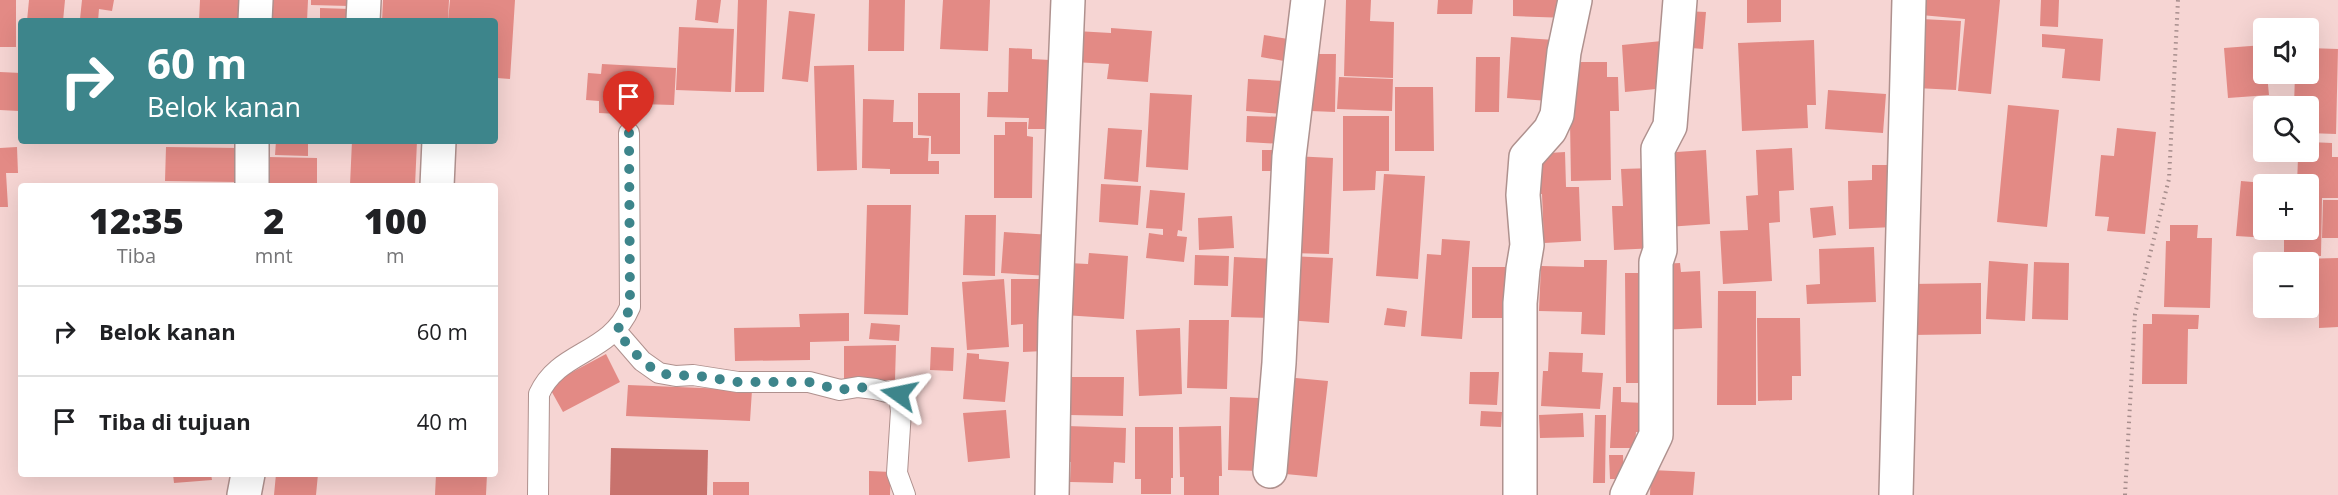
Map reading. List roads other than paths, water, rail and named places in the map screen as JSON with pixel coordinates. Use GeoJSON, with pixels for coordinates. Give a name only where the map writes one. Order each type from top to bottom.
{"type":"FeatureCollection","features":[{"type":"Feature","properties":{"kind":"street"},"geometry":{"type":"LineString","coordinates":[[255,18],[256,0]]}},
{"type":"Feature","properties":{"kind":"street"},"geometry":{"type":"LineString","coordinates":[[363,18],[364,0]]}},
{"type":"Feature","properties":{"kind":"street"},"geometry":{"type":"LineString","coordinates":[[1052,495],[1055,321],[1068,0]]}},
{"type":"Feature","properties":{"kind":"street"},"geometry":{"type":"LineString","coordinates":[[1270,471],[1280,352],[1289,157],[1308,0]]}},
{"type":"Feature","properties":{"kind":"street"},"geometry":{"type":"LineString","coordinates":[[1520,495],[1520,303],[1527,244],[1523,195],[1526,157],[1550,130],[1557,115],[1564,52],[1575,0]]}},
{"type":"Feature","properties":{"kind":"street"},"geometry":{"type":"LineString","coordinates":[[1627,495],[1656,435],[1656,262],[1660,250],[1658,149],[1670,126],[1680,0]]}},
{"type":"Feature","properties":{"kind":"street"},"geometry":{"type":"LineString","coordinates":[[1896,495],[1909,0]]}},
{"type":"Feature","properties":{"kind":"street"},"geometry":{"type":"LineString","coordinates":[[252,144],[252,183]]}},
{"type":"Feature","properties":{"kind":"street"},"geometry":{"type":"LineString","coordinates":[[437,183],[439,144]]}},
{"type":"Feature","properties":{"kind":"street"},"geometry":{"type":"LineString","coordinates":[[244,495],[247,477]]}},
{"type":"Feature","properties":{"kind":"lane"},"geometry":{"type":"LineString","coordinates":[[538,495],[539,393],[544,382],[561,366],[604,342],[625,320],[630,307],[629,133]]}},
{"type":"Feature","properties":{"kind":"lane"},"geometry":{"type":"LineString","coordinates":[[616,331],[642,361],[659,373],[676,376],[693,375],[738,382],[809,382],[840,390],[858,387],[899,394],[901,411],[897,472],[905,495]]}}]}
